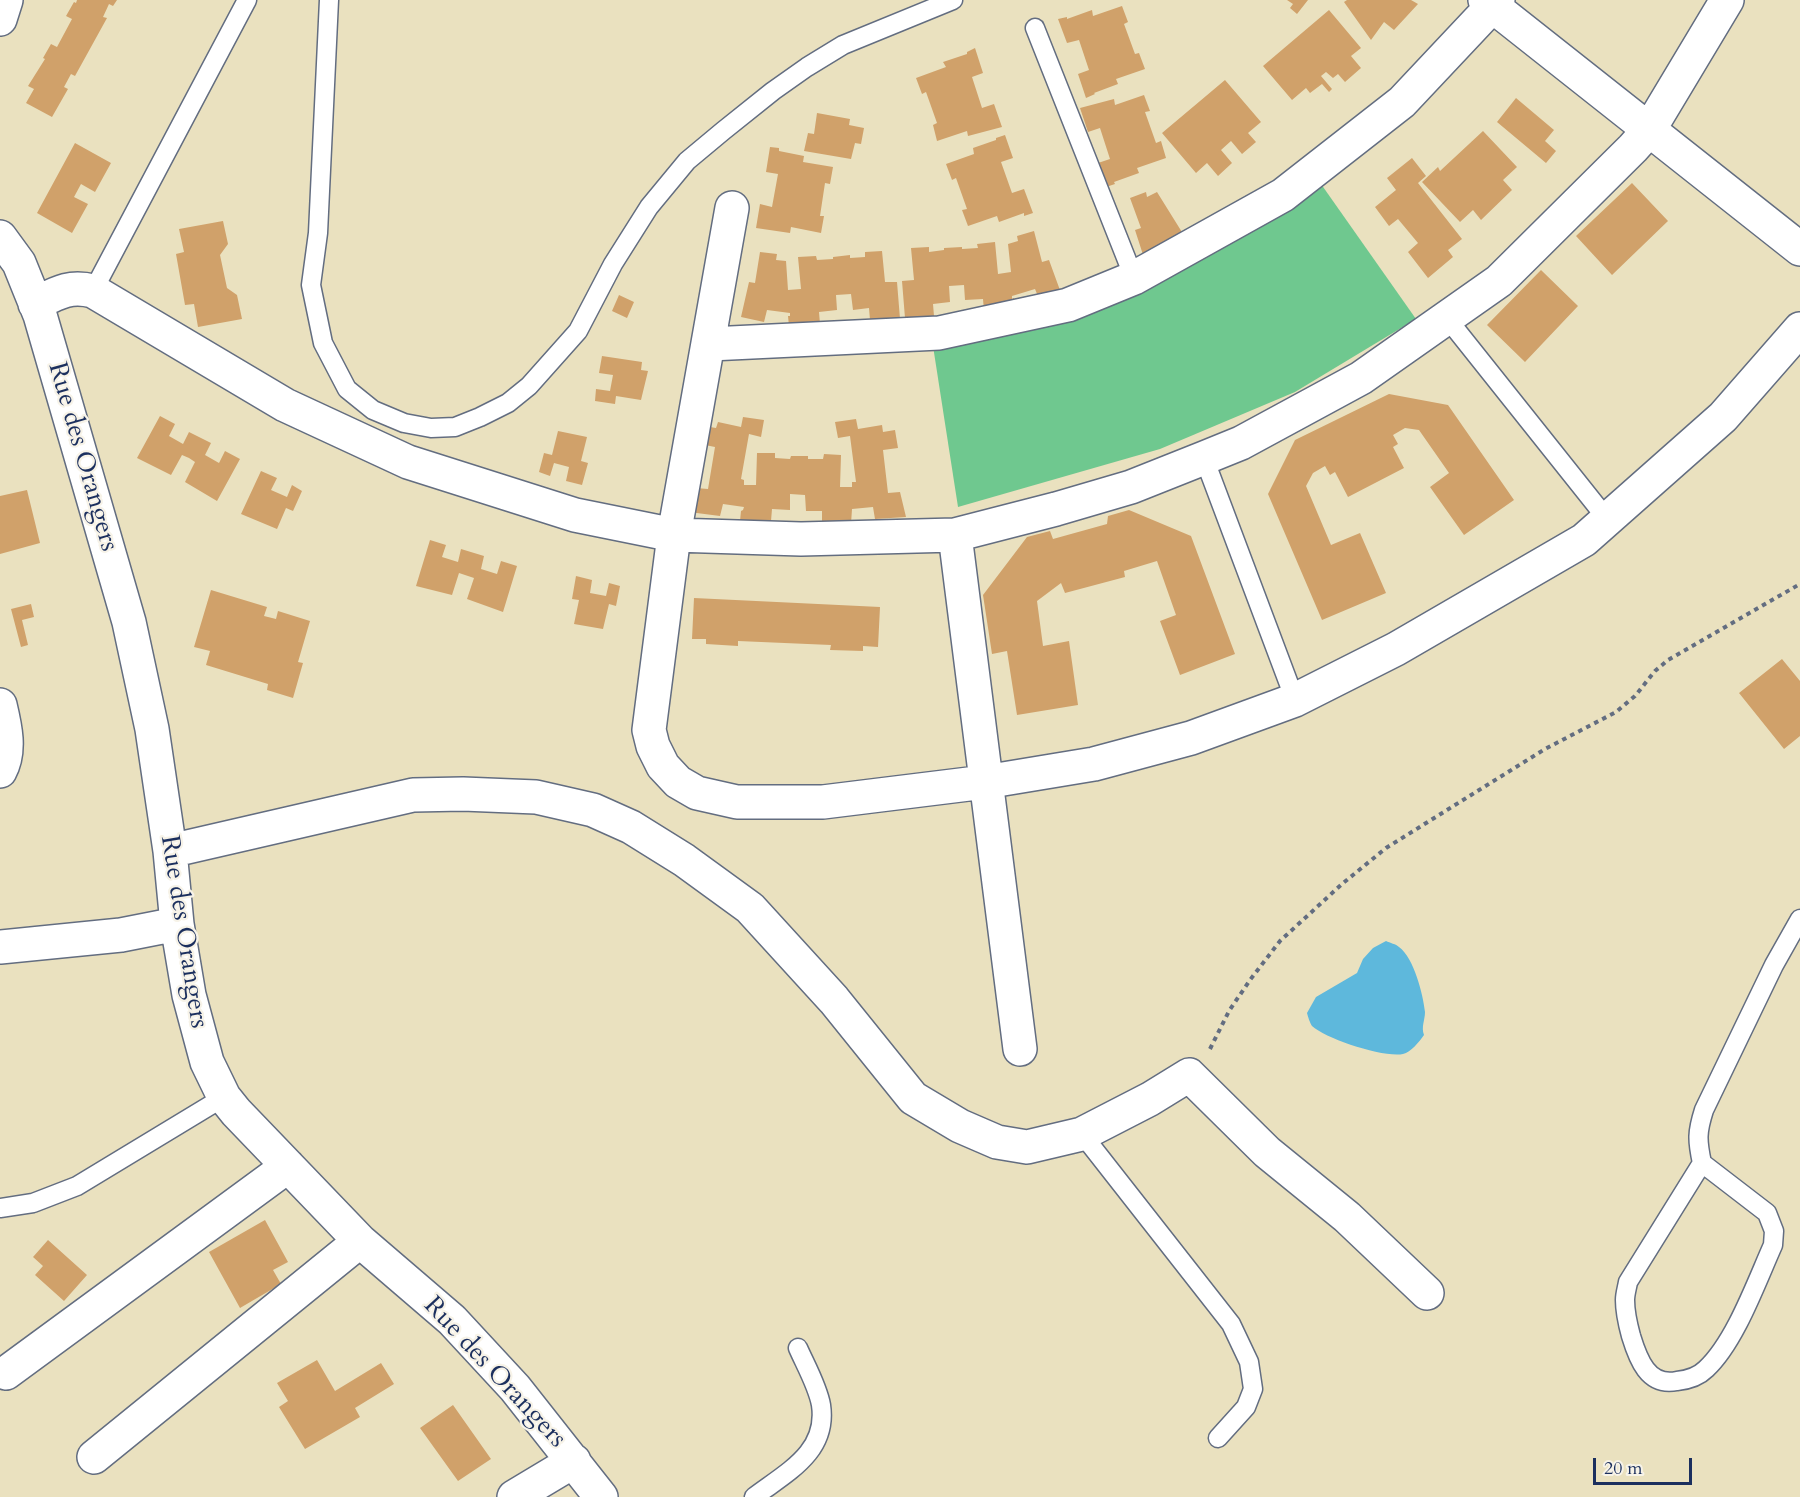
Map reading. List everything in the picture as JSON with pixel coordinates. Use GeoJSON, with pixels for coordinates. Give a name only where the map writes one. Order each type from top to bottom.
{"type":"FeatureCollection","features":[{"type":"Feature","properties":{"kind":"street"},"geometry":{"type":"LineString","coordinates":[[0,19],[6,0]]}},
{"type":"Feature","properties":{"kind":"street"},"geometry":{"type":"LineString","coordinates":[[35,304],[67,289],[81,288],[93,291],[285,405],[408,462],[575,515],[674,535],[801,539],[955,535],[1131,487],[1241,443],[1361,378],[1499,281],[1633,148],[1649,129],[1727,0]]}},
{"type":"Feature","properties":{"kind":"street"},"geometry":{"type":"LineString","coordinates":[[710,344],[939,333],[1068,306],[1134,278],[1283,195],[1402,102],[1492,2],[1800,249]]}},
{"type":"Feature","properties":{"kind":"street"},"geometry":{"type":"LineString","coordinates":[[732,208],[710,344],[674,535],[649,729],[653,746],[663,766],[678,782],[697,793],[737,802],[823,802],[985,782],[1094,764],[1191,738],[1295,700],[1406,643],[1584,540],[1723,417],[1800,329]]}},
{"type":"Feature","properties":{"kind":"street","name":"Rue des Orangers"},"geometry":{"type":"LineString","coordinates":[[0,237],[19,263],[35,304],[129,622],[148,708],[170,851],[177,924],[189,995],[207,1062],[225,1097],[360,1241],[452,1320],[515,1388],[601,1497]]}},
{"type":"Feature","properties":{"kind":"street"},"geometry":{"type":"LineString","coordinates":[[955,535],[1020,1048]]}},
{"type":"Feature","properties":{"kind":"street"},"geometry":{"type":"LineString","coordinates":[[0,705],[5,727],[5,762],[0,771]]}},
{"type":"Feature","properties":{"kind":"street"},"geometry":{"type":"LineString","coordinates":[[170,851],[413,795],[463,794],[536,797],[592,810],[631,827],[684,860],[750,908],[834,1000],[913,1098],[960,1126],[997,1142],[1027,1147],[1082,1134],[1142,1104],[1189,1075],[1267,1152],[1347,1217],[1427,1293]]}},
{"type":"Feature","properties":{"kind":"street"},"geometry":{"type":"LineString","coordinates":[[0,947],[121,935],[177,924]]}},
{"type":"Feature","properties":{"kind":"street"},"geometry":{"type":"LineString","coordinates":[[6,1373],[288,1166]]}},
{"type":"Feature","properties":{"kind":"street"},"geometry":{"type":"LineString","coordinates":[[94,1457],[360,1241]]}},
{"type":"Feature","properties":{"kind":"street"},"geometry":{"type":"LineString","coordinates":[[514,1497],[574,1461]]}},
{"type":"Feature","properties":{"kind":"lane"},"geometry":{"type":"LineString","coordinates":[[93,291],[247,0]]}},
{"type":"Feature","properties":{"kind":"lane"},"geometry":{"type":"LineString","coordinates":[[330,0],[318,233],[311,285],[323,344],[348,389],[364,403],[373,410],[404,423],[431,428],[455,427],[480,417],[508,403],[530,386],[578,331],[607,274],[649,207],[687,161],[723,131],[772,92],[843,45],[953,0]]}},
{"type":"Feature","properties":{"kind":"lane"},"geometry":{"type":"LineString","coordinates":[[1035,28],[1134,278]]}},
{"type":"Feature","properties":{"kind":"lane"},"geometry":{"type":"LineString","coordinates":[[1446,317],[1607,519]]}},
{"type":"Feature","properties":{"kind":"lane"},"geometry":{"type":"LineString","coordinates":[[1204,458],[1295,700]]}},
{"type":"Feature","properties":{"kind":"lane"},"geometry":{"type":"LineString","coordinates":[[1702,1163],[1628,1282],[1625,1301],[1627,1320],[1642,1367],[1653,1378],[1670,1383],[1688,1380],[1705,1371],[1726,1347],[1773,1245],[1774,1231],[1767,1213],[1702,1163],[1697,1143],[1697,1131],[1704,1110],[1774,965],[1800,919]]}},
{"type":"Feature","properties":{"kind":"lane"},"geometry":{"type":"LineString","coordinates":[[0,1208],[33,1203],[77,1186],[225,1097]]}},
{"type":"Feature","properties":{"kind":"lane"},"geometry":{"type":"LineString","coordinates":[[1082,1134],[1231,1324],[1249,1362],[1253,1389],[1246,1407],[1218,1438]]}},
{"type":"Feature","properties":{"kind":"lane"},"geometry":{"type":"LineString","coordinates":[[754,1497],[808,1456],[822,1430],[821,1403],[798,1348]]}},
{"type":"Feature","properties":{"kind":"path"},"geometry":{"type":"LineString","coordinates":[[1189,1075],[1210,1050],[1229,1011],[1280,941],[1386,848],[1545,750],[1616,712],[1635,696],[1655,671],[1668,660],[1800,584]]}},
{"type":"Feature","properties":{"kind":"green space"},"geometry":{"type":"Polygon","coordinates":[[[1321,184],[1416,319],[1295,392],[1160,449],[958,507],[933,346],[1321,184]]]}},
{"type":"Feature","properties":{"kind":"water"},"geometry":{"type":"Polygon","coordinates":[[[1386,941],[1398,946],[1409,959],[1420,986],[1424,1004],[1424,1035],[1412,1049],[1403,1054],[1370,1050],[1329,1036],[1312,1026],[1307,1013],[1316,997],[1357,973],[1363,959],[1373,948],[1386,941]]]}},
{"type":"Feature","properties":{"kind":"building"},"geometry":{"type":"Polygon","coordinates":[[[77,0],[117,0],[113,6],[109,4],[103,17],[107,18],[75,76],[71,74],[64,87],[68,89],[52,117],[26,103],[34,89],[28,86],[45,59],[43,58],[51,44],[57,47],[72,19],[66,16],[77,0]]]}},
{"type":"Feature","properties":{"kind":"building"},"geometry":{"type":"Polygon","coordinates":[[[1287,0],[1308,0],[1297,14],[1290,8],[1293,4],[1287,0]]]}},
{"type":"Feature","properties":{"kind":"building"},"geometry":{"type":"Polygon","coordinates":[[[1347,0],[1411,0],[1418,4],[1394,30],[1384,22],[1371,40],[1344,2],[1347,0]]]}},
{"type":"Feature","properties":{"kind":"building"},"geometry":{"type":"Polygon","coordinates":[[[1122,6],[1128,22],[1124,24],[1135,54],[1139,53],[1145,69],[1116,79],[1118,84],[1086,98],[1078,74],[1089,70],[1079,40],[1067,43],[1058,19],[1067,17],[1067,19],[1092,10],[1093,16],[1122,6]]]}},
{"type":"Feature","properties":{"kind":"building"},"geometry":{"type":"Polygon","coordinates":[[[1329,10],[1361,48],[1351,56],[1361,68],[1345,82],[1338,74],[1333,78],[1326,72],[1321,76],[1332,89],[1329,92],[1322,84],[1310,93],[1306,88],[1292,100],[1263,66],[1329,10]]]}},
{"type":"Feature","properties":{"kind":"building"},"geometry":{"type":"Polygon","coordinates":[[[975,48],[983,73],[972,77],[982,108],[994,104],[1002,127],[968,136],[967,131],[937,141],[933,125],[937,123],[926,92],[922,94],[916,78],[946,67],[943,62],[967,54],[975,48]]]}},
{"type":"Feature","properties":{"kind":"building"},"geometry":{"type":"Polygon","coordinates":[[[1225,80],[1261,122],[1248,133],[1256,142],[1242,154],[1231,141],[1221,150],[1232,163],[1218,176],[1207,163],[1196,173],[1162,133],[1225,80]]]}},
{"type":"Feature","properties":{"kind":"building"},"geometry":{"type":"Polygon","coordinates":[[[1144,95],[1150,111],[1145,112],[1156,143],[1161,141],[1166,158],[1137,168],[1139,173],[1106,187],[1098,163],[1110,159],[1100,128],[1088,132],[1080,108],[1114,99],[1115,105],[1144,95]]]}},
{"type":"Feature","properties":{"kind":"building"},"geometry":{"type":"Polygon","coordinates":[[[1516,98],[1554,130],[1545,141],[1556,151],[1546,163],[1497,122],[1516,98]]]}},
{"type":"Feature","properties":{"kind":"building"},"geometry":{"type":"Polygon","coordinates":[[[817,113],[850,119],[849,125],[864,128],[861,144],[855,143],[851,159],[804,151],[808,133],[814,134],[817,113]]]}},
{"type":"Feature","properties":{"kind":"building"},"geometry":{"type":"Polygon","coordinates":[[[1483,131],[1517,167],[1503,180],[1512,190],[1481,220],[1473,210],[1460,222],[1422,182],[1438,167],[1440,171],[1483,131]]]}},
{"type":"Feature","properties":{"kind":"building"},"geometry":{"type":"Polygon","coordinates":[[[1005,135],[1013,158],[1001,162],[1012,193],[1024,189],[1033,213],[1024,216],[1024,213],[999,222],[997,216],[968,226],[962,210],[967,209],[956,178],[952,180],[946,164],[974,154],[973,148],[1005,135]]]}},
{"type":"Feature","properties":{"kind":"building"},"geometry":{"type":"Polygon","coordinates":[[[75,143],[111,163],[95,192],[81,184],[74,197],[88,204],[72,233],[37,213],[75,143]]]}},
{"type":"Feature","properties":{"kind":"building"},"geometry":{"type":"Polygon","coordinates":[[[770,147],[804,156],[803,162],[833,167],[830,184],[825,183],[820,216],[824,216],[821,233],[791,227],[790,233],[756,228],[760,204],[772,207],[778,174],[766,172],[770,147]]]}},
{"type":"Feature","properties":{"kind":"building"},"geometry":{"type":"Polygon","coordinates":[[[1412,158],[1426,176],[1418,183],[1462,239],[1448,250],[1453,257],[1428,278],[1408,252],[1418,243],[1398,219],[1389,226],[1375,207],[1396,190],[1387,178],[1412,158]]]}},
{"type":"Feature","properties":{"kind":"building"},"geometry":{"type":"Polygon","coordinates":[[[1632,183],[1668,221],[1612,275],[1576,236],[1632,183]]]}},
{"type":"Feature","properties":{"kind":"building"},"geometry":{"type":"Polygon","coordinates":[[[1146,192],[1147,197],[1157,192],[1185,237],[1146,264],[1135,230],[1141,228],[1130,198],[1146,192]]]}},
{"type":"Feature","properties":{"kind":"building"},"geometry":{"type":"Polygon","coordinates":[[[223,221],[228,244],[220,255],[227,288],[237,295],[242,319],[198,327],[194,304],[185,305],[176,254],[184,252],[179,229],[223,221]]]}},
{"type":"Feature","properties":{"kind":"building"},"geometry":{"type":"Polygon","coordinates":[[[1034,231],[1042,262],[1049,260],[1061,293],[1040,301],[1035,289],[1012,296],[1015,308],[984,311],[983,299],[965,300],[964,285],[949,286],[950,302],[933,304],[934,316],[905,318],[902,281],[914,280],[911,248],[929,247],[929,252],[944,250],[944,248],[978,248],[977,244],[995,242],[998,274],[1011,272],[1008,244],[1018,241],[1017,236],[1034,231]]]}},
{"type":"Feature","properties":{"kind":"building"},"geometry":{"type":"Polygon","coordinates":[[[882,251],[885,282],[897,282],[900,319],[870,320],[869,308],[853,310],[851,294],[836,295],[837,310],[819,312],[820,324],[789,326],[790,313],[767,310],[764,322],[741,317],[749,282],[755,283],[760,252],[777,254],[776,260],[786,261],[788,290],[801,289],[798,257],[816,256],[817,260],[850,255],[850,258],[865,257],[865,252],[882,251]]]}},
{"type":"Feature","properties":{"kind":"building"},"geometry":{"type":"Polygon","coordinates":[[[1541,270],[1578,306],[1525,362],[1487,325],[1541,270]]]}},
{"type":"Feature","properties":{"kind":"building"},"geometry":{"type":"Polygon","coordinates":[[[619,295],[634,302],[627,318],[612,311],[619,295]]]}},
{"type":"Feature","properties":{"kind":"building"},"geometry":{"type":"Polygon","coordinates":[[[602,356],[642,362],[641,370],[648,371],[641,400],[616,396],[615,404],[595,401],[596,389],[610,391],[613,375],[599,373],[602,356]]]}},
{"type":"Feature","properties":{"kind":"building"},"geometry":{"type":"Polygon","coordinates":[[[1389,394],[1448,405],[1514,500],[1464,535],[1430,487],[1449,473],[1419,430],[1405,428],[1393,435],[1398,444],[1393,447],[1404,468],[1348,497],[1335,472],[1330,475],[1325,466],[1313,473],[1306,486],[1331,545],[1360,533],[1386,593],[1322,620],[1268,494],[1295,440],[1389,394]]]}},
{"type":"Feature","properties":{"kind":"building"},"geometry":{"type":"Polygon","coordinates":[[[160,416],[175,424],[169,436],[183,444],[189,432],[211,443],[205,455],[219,463],[225,451],[240,459],[217,501],[185,482],[195,462],[189,458],[182,455],[171,475],[137,458],[160,416]]]}},
{"type":"Feature","properties":{"kind":"building"},"geometry":{"type":"Polygon","coordinates":[[[743,417],[764,420],[761,437],[749,434],[741,479],[744,480],[744,485],[756,485],[757,453],[775,453],[775,458],[790,459],[791,456],[823,459],[824,454],[841,455],[840,487],[852,487],[852,482],[856,482],[850,436],[838,438],[835,422],[856,419],[858,429],[882,425],[883,432],[895,430],[898,448],[883,450],[888,493],[900,492],[906,517],[875,519],[873,507],[852,509],[851,524],[822,523],[822,511],[806,511],[805,495],[790,494],[790,510],[772,509],[771,521],[740,521],[744,507],[723,504],[720,516],[689,512],[696,488],[708,489],[715,447],[700,444],[704,426],[716,428],[718,422],[741,427],[743,417]]]}},
{"type":"Feature","properties":{"kind":"building"},"geometry":{"type":"Polygon","coordinates":[[[558,431],[587,437],[581,461],[588,463],[582,485],[566,481],[569,467],[554,463],[550,476],[539,472],[544,453],[552,455],[558,431]]]}},
{"type":"Feature","properties":{"kind":"building"},"geometry":{"type":"Polygon","coordinates":[[[261,471],[277,478],[271,490],[287,497],[292,485],[302,491],[293,511],[286,508],[277,529],[241,514],[261,471]]]}},
{"type":"Feature","properties":{"kind":"building"},"geometry":{"type":"Polygon","coordinates":[[[27,490],[40,543],[0,554],[0,496],[27,490]]]}},
{"type":"Feature","properties":{"kind":"building"},"geometry":{"type":"Polygon","coordinates":[[[1129,510],[1191,536],[1235,654],[1180,675],[1160,621],[1176,615],[1157,561],[1124,571],[1125,577],[1065,593],[1061,583],[1037,601],[1043,646],[1069,641],[1078,705],[1017,715],[1007,651],[992,654],[983,595],[1027,537],[1050,531],[1053,539],[1107,524],[1108,516],[1129,510]]]}},
{"type":"Feature","properties":{"kind":"building"},"geometry":{"type":"Polygon","coordinates":[[[430,540],[446,545],[442,557],[458,562],[461,549],[484,556],[481,569],[497,574],[501,561],[517,566],[503,612],[467,599],[474,578],[459,573],[452,595],[416,586],[430,540]]]}},
{"type":"Feature","properties":{"kind":"building"},"geometry":{"type":"Polygon","coordinates":[[[576,576],[592,580],[590,593],[606,596],[609,583],[620,586],[616,606],[609,604],[603,629],[574,624],[579,600],[572,599],[576,576]]]}},
{"type":"Feature","properties":{"kind":"building"},"geometry":{"type":"Polygon","coordinates":[[[211,590],[267,607],[264,616],[276,619],[278,611],[310,621],[298,662],[303,663],[293,698],[267,690],[268,684],[206,665],[210,651],[194,647],[211,590]]]}},
{"type":"Feature","properties":{"kind":"building"},"geometry":{"type":"Polygon","coordinates":[[[694,598],[880,607],[878,647],[863,646],[863,651],[830,650],[831,645],[738,641],[738,646],[706,644],[706,639],[692,639],[694,598]]]}},
{"type":"Feature","properties":{"kind":"building"},"geometry":{"type":"Polygon","coordinates":[[[31,604],[34,617],[22,620],[28,645],[21,647],[11,609],[31,604]]]}},
{"type":"Feature","properties":{"kind":"building"},"geometry":{"type":"Polygon","coordinates":[[[1782,659],[1800,681],[1800,736],[1784,749],[1739,693],[1782,659]]]}},
{"type":"Feature","properties":{"kind":"building"},"geometry":{"type":"Polygon","coordinates":[[[265,1220],[288,1262],[273,1270],[281,1284],[240,1308],[209,1252],[265,1220]]]}},
{"type":"Feature","properties":{"kind":"building"},"geometry":{"type":"Polygon","coordinates":[[[48,1240],[87,1275],[64,1301],[35,1275],[43,1266],[33,1257],[48,1240]]]}},
{"type":"Feature","properties":{"kind":"building"},"geometry":{"type":"Polygon","coordinates":[[[317,1360],[335,1391],[381,1363],[394,1384],[355,1408],[360,1417],[305,1449],[279,1407],[288,1401],[277,1383],[317,1360]]]}},
{"type":"Feature","properties":{"kind":"building"},"geometry":{"type":"Polygon","coordinates":[[[453,1405],[491,1459],[458,1481],[420,1428],[453,1405]]]}}]}
